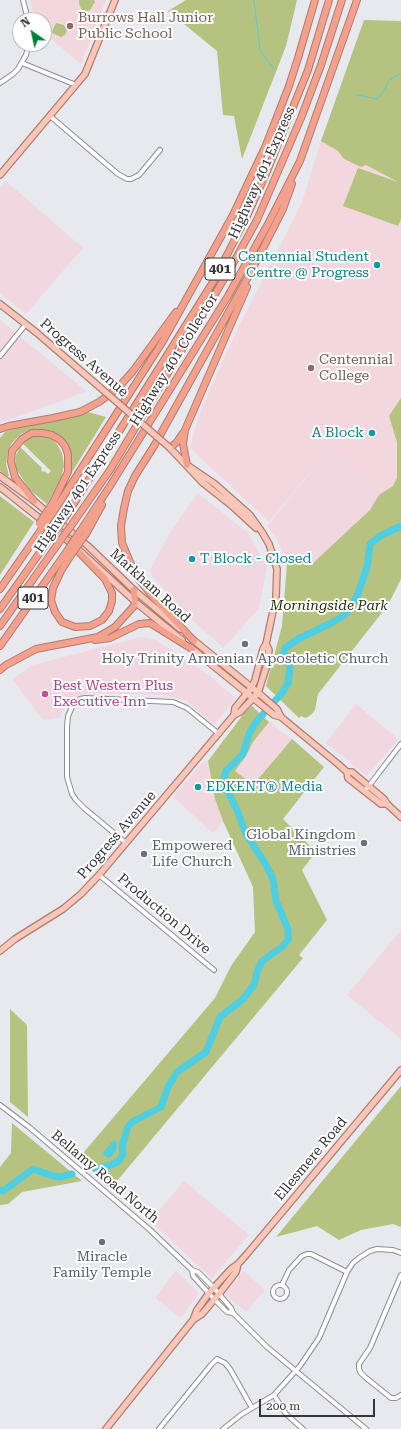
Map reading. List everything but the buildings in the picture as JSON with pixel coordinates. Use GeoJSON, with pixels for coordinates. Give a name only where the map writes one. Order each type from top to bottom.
{"type":"FeatureCollection","features":[{"type":"Feature","properties":{"kind":"highway","name":"Highway 401 Collector"},"geometry":{"type":"LineString","coordinates":[[54,506],[163,341],[190,295],[233,215],[266,145],[294,72],[315,0]]}},
{"type":"Feature","properties":{"kind":"highway","name":"Highway 401 Express"},"geometry":{"type":"LineString","coordinates":[[0,609],[66,516],[209,288],[247,216],[268,169],[308,70],[329,0]]}},
{"type":"Feature","properties":{"kind":"highway","name":"Highway 401 Express"},"geometry":{"type":"LineString","coordinates":[[0,626],[110,470],[227,275],[257,220],[301,118],[321,65],[342,0]]}},
{"type":"Feature","properties":{"kind":"highway","name":"Highway 401 Collector"},"geometry":{"type":"LineString","coordinates":[[0,646],[84,532],[110,486],[228,296],[268,224],[300,161],[357,0]]}},
{"type":"Feature","properties":{"kind":"highway"},"geometry":{"type":"LineString","coordinates":[[194,641],[154,598],[136,576],[122,543],[121,526],[128,491],[135,476],[154,446],[252,270],[283,210],[300,161]]}},
{"type":"Feature","properties":{"kind":"highway"},"geometry":{"type":"LineString","coordinates":[[170,448],[177,442],[185,430],[248,284],[252,270]]}},
{"type":"Feature","properties":{"kind":"highway"},"geometry":{"type":"LineString","coordinates":[[0,429],[80,412],[99,402],[118,388],[133,371],[190,295]]}},
{"type":"Feature","properties":{"kind":"highway"},"geometry":{"type":"LineString","coordinates":[[0,434],[3,431],[20,424]]}},
{"type":"Feature","properties":{"kind":"highway"},"geometry":{"type":"LineString","coordinates":[[185,430],[183,444],[187,465]]}},
{"type":"Feature","properties":{"kind":"highway"},"geometry":{"type":"LineString","coordinates":[[34,501],[15,476],[11,462],[12,451],[22,439],[32,433],[42,433],[52,435],[60,440],[65,446],[68,454],[68,472],[54,506]]}},
{"type":"Feature","properties":{"kind":"highway","name":"401"},"geometry":{"type":"LineString","coordinates":[[0,589],[54,506]]}},
{"type":"Feature","properties":{"kind":"highway"},"geometry":{"type":"LineString","coordinates":[[69,542],[105,579],[112,593],[112,602],[109,611],[102,620],[90,626],[75,627],[62,622],[55,612],[51,600],[53,588],[69,553]]}},
{"type":"Feature","properties":{"kind":"highway"},"geometry":{"type":"LineString","coordinates":[[0,670],[12,661],[36,648],[98,637],[115,627],[134,606],[134,590]]}},
{"type":"Feature","properties":{"kind":"highway"},"geometry":{"type":"LineString","coordinates":[[74,641],[110,638],[139,624],[150,623],[192,649]]}},
{"type":"Feature","properties":{"kind":"main road"},"geometry":{"type":"LineString","coordinates":[[0,175],[85,74],[115,0]]}},
{"type":"Feature","properties":{"kind":"main road","name":"Progress Avenue"},"geometry":{"type":"LineString","coordinates":[[0,304],[26,324],[170,448],[202,482],[255,524]]}},
{"type":"Feature","properties":{"kind":"main road","name":"Progress Avenue"},"geometry":{"type":"LineString","coordinates":[[187,465],[206,476],[250,515],[269,544],[274,558],[276,572],[276,597],[266,644],[263,649],[252,687],[235,708],[234,715]]}},
{"type":"Feature","properties":{"kind":"main road","name":"Markham Road"},"geometry":{"type":"LineString","coordinates":[[0,476],[34,501],[88,546],[134,590],[194,641],[252,687],[275,707],[281,717],[347,772],[352,772],[366,788],[384,799],[387,804],[401,817]]}},
{"type":"Feature","properties":{"kind":"main road","name":"Markham Road"},"geometry":{"type":"LineString","coordinates":[[0,487],[93,561],[135,601],[192,649],[274,715],[281,717]]}},
{"type":"Feature","properties":{"kind":"main road"},"geometry":{"type":"LineString","coordinates":[[224,500],[231,497]]}},
{"type":"Feature","properties":{"kind":"main road","name":"Progress Avenue"},"geometry":{"type":"LineString","coordinates":[[0,951],[15,939],[63,909],[81,894],[99,875],[234,715],[240,712],[258,693],[266,668],[269,650],[266,644]]}},
{"type":"Feature","properties":{"kind":"main road","name":"Ellesmere Road"},"geometry":{"type":"LineString","coordinates":[[106,1429],[193,1320],[197,1310],[209,1293],[231,1269],[238,1264],[401,1070]]}},
{"type":"Feature","properties":{"kind":"main road","name":"Ellesmere Road"},"geometry":{"type":"LineString","coordinates":[[193,1320],[202,1314],[219,1294],[236,1272],[238,1264]]}},
{"type":"Feature","properties":{"kind":"street"},"geometry":{"type":"LineString","coordinates":[[23,0],[26,12]]}},
{"type":"Feature","properties":{"kind":"street"},"geometry":{"type":"LineString","coordinates":[[0,83],[13,74],[22,64],[27,52]]}},
{"type":"Feature","properties":{"kind":"street"},"geometry":{"type":"LineString","coordinates":[[22,64],[76,85]]}},
{"type":"Feature","properties":{"kind":"street"},"geometry":{"type":"LineString","coordinates":[[50,116],[120,176],[126,179],[131,179],[139,174],[160,150]]}},
{"type":"Feature","properties":{"kind":"street"},"geometry":{"type":"LineString","coordinates":[[0,356],[26,324]]}},
{"type":"Feature","properties":{"kind":"street"},"geometry":{"type":"LineString","coordinates":[[126,843],[84,808],[72,794],[67,777],[67,727],[68,716],[72,707],[80,699],[85,698],[173,702],[187,708],[219,734]]}},
{"type":"Feature","properties":{"kind":"street"},"geometry":{"type":"LineString","coordinates":[[366,788],[401,744]]}},
{"type":"Feature","properties":{"kind":"street","name":"Production Drive"},"geometry":{"type":"LineString","coordinates":[[99,875],[214,970]]}},
{"type":"Feature","properties":{"kind":"street","name":"Bellamy Road North"},"geometry":{"type":"LineString","coordinates":[[0,1105],[29,1127],[148,1228],[192,1270],[198,1272],[214,1288],[231,1308],[233,1313],[267,1346],[366,1429]]}},
{"type":"Feature","properties":{"kind":"street"},"geometry":{"type":"LineString","coordinates":[[223,1429],[242,1414],[274,1395],[296,1370],[318,1338],[352,1263],[370,1251],[385,1249],[401,1253]]}},
{"type":"Feature","properties":{"kind":"street"},"geometry":{"type":"LineString","coordinates":[[282,1285],[289,1270],[302,1256],[307,1254],[311,1254],[347,1272]]}},
{"type":"Feature","properties":{"kind":"street","name":"Bellamy Road North"},"geometry":{"type":"LineString","coordinates":[[192,1270],[193,1276],[214,1299],[227,1312],[233,1313]]}},
{"type":"Feature","properties":{"kind":"street"},"geometry":{"type":"LineString","coordinates":[[401,1275],[370,1348],[359,1364],[359,1368],[360,1372],[365,1377],[391,1398],[396,1398],[401,1395]]}},
{"type":"Feature","properties":{"kind":"street"},"geometry":{"type":"LineString","coordinates":[[159,1429],[217,1359],[225,1363],[230,1369],[252,1408]]}},
{"type":"Feature","properties":{"kind":"street"},"geometry":{"type":"LineString","coordinates":[[274,1395],[286,1414],[303,1429]]}},
{"type":"Feature","properties":{"kind":"shaded area","name":"Burrows Hall Junior Public School"},"geometry":{"type":"Polygon","coordinates":[[[30,0],[106,0],[81,64],[52,40],[52,12],[33,12],[30,0]]]}},
{"type":"Feature","properties":{"kind":"shaded area","name":"Centennial College"},"geometry":{"type":"Polygon","coordinates":[[[321,141],[401,184],[401,485],[384,491],[331,447],[269,522],[190,448],[202,407],[238,328],[302,202],[321,141]]]}},
{"type":"Feature","properties":{"kind":"shaded area"},"geometry":{"type":"Polygon","coordinates":[[[6,181],[83,248],[26,314],[0,293],[0,188],[6,181]]]}},
{"type":"Feature","properties":{"kind":"shaded area"},"geometry":{"type":"Polygon","coordinates":[[[0,320],[86,391],[0,423],[0,320]]]}},
{"type":"Feature","properties":{"kind":"shaded area"},"geometry":{"type":"Polygon","coordinates":[[[331,447],[384,491],[368,517],[312,564],[287,563],[276,537],[267,526],[331,447]]]}},
{"type":"Feature","properties":{"kind":"shaded area"},"geometry":{"type":"Polygon","coordinates":[[[198,493],[248,533],[267,567],[259,608],[224,648],[192,620],[153,577],[150,571],[169,534],[198,493]]]}},
{"type":"Feature","properties":{"kind":"shaded area"},"geometry":{"type":"Polygon","coordinates":[[[141,637],[157,640],[207,674],[236,698],[214,725],[185,700],[163,695],[85,693],[68,700],[59,718],[43,720],[12,679],[33,665],[141,637]]]}},
{"type":"Feature","properties":{"kind":"shaded area"},"geometry":{"type":"Polygon","coordinates":[[[356,704],[398,739],[367,776],[326,743],[356,704]]]}},
{"type":"Feature","properties":{"kind":"shaded area"},"geometry":{"type":"Polygon","coordinates":[[[269,722],[292,739],[252,785],[235,771],[246,756],[253,742],[269,722]]]}},
{"type":"Feature","properties":{"kind":"shaded area"},"geometry":{"type":"Polygon","coordinates":[[[208,761],[215,799],[223,821],[213,833],[173,797],[203,762],[208,761]]]}},
{"type":"Feature","properties":{"kind":"shaded area"},"geometry":{"type":"Polygon","coordinates":[[[401,930],[401,1039],[347,995],[401,930]]]}},
{"type":"Feature","properties":{"kind":"shaded area"},"geometry":{"type":"Polygon","coordinates":[[[184,1181],[249,1235],[212,1278],[150,1221],[184,1181]]]}},
{"type":"Feature","properties":{"kind":"shaded area"},"geometry":{"type":"Polygon","coordinates":[[[176,1270],[199,1293],[181,1318],[155,1298],[176,1270]]]}},
{"type":"Feature","properties":{"kind":"shaded area"},"geometry":{"type":"Polygon","coordinates":[[[244,1271],[265,1290],[246,1312],[224,1294],[244,1271]]]}},
{"type":"Feature","properties":{"kind":"green space"},"geometry":{"type":"Polygon","coordinates":[[[79,0],[94,0],[95,2],[87,12],[81,9],[79,0]]]}},
{"type":"Feature","properties":{"kind":"green space"},"geometry":{"type":"Polygon","coordinates":[[[186,0],[297,0],[286,46],[242,159],[234,116],[223,115],[217,51],[168,11],[186,0]]]}},
{"type":"Feature","properties":{"kind":"green space"},"geometry":{"type":"Polygon","coordinates":[[[364,20],[401,21],[401,219],[398,226],[343,206],[358,168],[398,182],[366,165],[361,167],[344,159],[338,151],[321,141],[364,20]]]}},
{"type":"Feature","properties":{"kind":"green space"},"geometry":{"type":"Polygon","coordinates":[[[56,23],[64,25],[67,30],[65,35],[61,37],[52,33],[56,23]]]}},
{"type":"Feature","properties":{"kind":"green space","name":"Morningside Park"},"geometry":{"type":"Polygon","coordinates":[[[401,398],[401,579],[388,605],[318,694],[315,710],[306,718],[301,716],[299,718],[266,686],[282,626],[287,563],[312,564],[370,510],[379,495],[393,486],[397,478],[397,442],[389,416],[401,398]]]}},
{"type":"Feature","properties":{"kind":"green space"},"geometry":{"type":"Polygon","coordinates":[[[88,412],[106,417],[69,477],[67,476],[69,456],[54,434],[43,430],[31,430],[21,434],[12,443],[8,451],[6,464],[9,476],[0,471],[0,438],[5,432],[19,426],[88,412]]]}},
{"type":"Feature","properties":{"kind":"green space"},"geometry":{"type":"Polygon","coordinates":[[[34,435],[51,439],[57,444],[62,453],[64,466],[61,478],[47,504],[30,490],[15,467],[16,455],[20,447],[42,468],[41,470],[43,472],[44,471],[48,474],[51,471],[21,442],[34,435]]]}},
{"type":"Feature","properties":{"kind":"green space"},"geometry":{"type":"Polygon","coordinates":[[[0,496],[34,522],[0,575],[0,496]]]}},
{"type":"Feature","properties":{"kind":"green space"},"geometry":{"type":"Polygon","coordinates":[[[252,706],[269,722],[253,742],[246,756],[235,771],[253,785],[292,739],[324,767],[283,819],[316,852],[302,870],[327,920],[299,955],[303,958],[112,1187],[78,1159],[215,998],[231,966],[255,932],[253,887],[223,821],[215,799],[208,761],[245,712],[252,706]]]}},
{"type":"Feature","properties":{"kind":"green space"},"geometry":{"type":"Polygon","coordinates":[[[10,1009],[27,1025],[28,1117],[10,1102],[10,1009]]]}},
{"type":"Feature","properties":{"kind":"green space"},"geometry":{"type":"Polygon","coordinates":[[[401,1086],[401,1227],[393,1224],[361,1230],[339,1240],[317,1226],[276,1237],[401,1086]]]}},
{"type":"Feature","properties":{"kind":"green space"},"geometry":{"type":"Polygon","coordinates":[[[12,1123],[82,1181],[22,1192],[8,1204],[0,1205],[0,1167],[11,1153],[12,1123]]]}},
{"type":"Feature","properties":{"kind":"water"},"geometry":{"type":"Polygon","coordinates":[[[114,1140],[117,1143],[116,1150],[112,1156],[108,1158],[103,1153],[114,1140]]]}},
{"type":"Feature","properties":{"kind":"waterway"},"geometry":{"type":"LineString","coordinates":[[254,0],[260,50],[274,69]]}},
{"type":"Feature","properties":{"kind":"waterway"},"geometry":{"type":"LineString","coordinates":[[357,95],[377,99],[382,94],[389,80],[401,73]]}},
{"type":"Feature","properties":{"kind":"waterway"},"geometry":{"type":"LineString","coordinates":[[96,1169],[119,1161],[123,1154],[122,1146],[128,1127],[132,1122],[161,1107],[168,1087],[177,1072],[206,1052],[220,1017],[243,999],[254,985],[257,972],[262,961],[282,947],[288,940],[288,929],[276,901],[273,879],[265,863],[246,834],[237,810],[223,782],[226,771],[243,754],[249,734],[256,722],[282,693],[288,683],[290,667],[284,654],[285,648],[298,639],[343,616],[350,609],[357,596],[367,567],[370,544],[380,536],[401,526]]}},
{"type":"Feature","properties":{"kind":"waterway"},"geometry":{"type":"LineString","coordinates":[[0,1190],[3,1191],[33,1169],[60,1177],[72,1174]]}},
{"type":"Feature","properties":{"kind":"place","name":"Burrows Hall Junior Public School"},"geometry":{"type":"Point","coordinates":[70,26]}},
{"type":"Feature","properties":{"kind":"place","name":"Centennial Student Centre @ Progress"},"geometry":{"type":"Point","coordinates":[377,265]}},
{"type":"Feature","properties":{"kind":"place","name":"Centennial College"},"geometry":{"type":"Point","coordinates":[311,368]}},
{"type":"Feature","properties":{"kind":"place","name":"A Block"},"geometry":{"type":"Point","coordinates":[372,433]}},
{"type":"Feature","properties":{"kind":"place","name":"T Block - Closed"},"geometry":{"type":"Point","coordinates":[192,559]}},
{"type":"Feature","properties":{"kind":"place","name":"Holy Trinity Armenian Apostoletic Church"},"geometry":{"type":"Point","coordinates":[245,644]}},
{"type":"Feature","properties":{"kind":"place","name":"Best Western Plus Executive Inn"},"geometry":{"type":"Point","coordinates":[45,694]}},
{"type":"Feature","properties":{"kind":"place","name":"EDKENT® Media"},"geometry":{"type":"Point","coordinates":[198,787]}},
{"type":"Feature","properties":{"kind":"place","name":"Global Kingdom Ministries"},"geometry":{"type":"Point","coordinates":[364,843]}},
{"type":"Feature","properties":{"kind":"place","name":"Empowered Life Church"},"geometry":{"type":"Point","coordinates":[144,854]}},
{"type":"Feature","properties":{"kind":"place","name":"Miracle Family Temple"},"geometry":{"type":"Point","coordinates":[102,1242]}}]}
